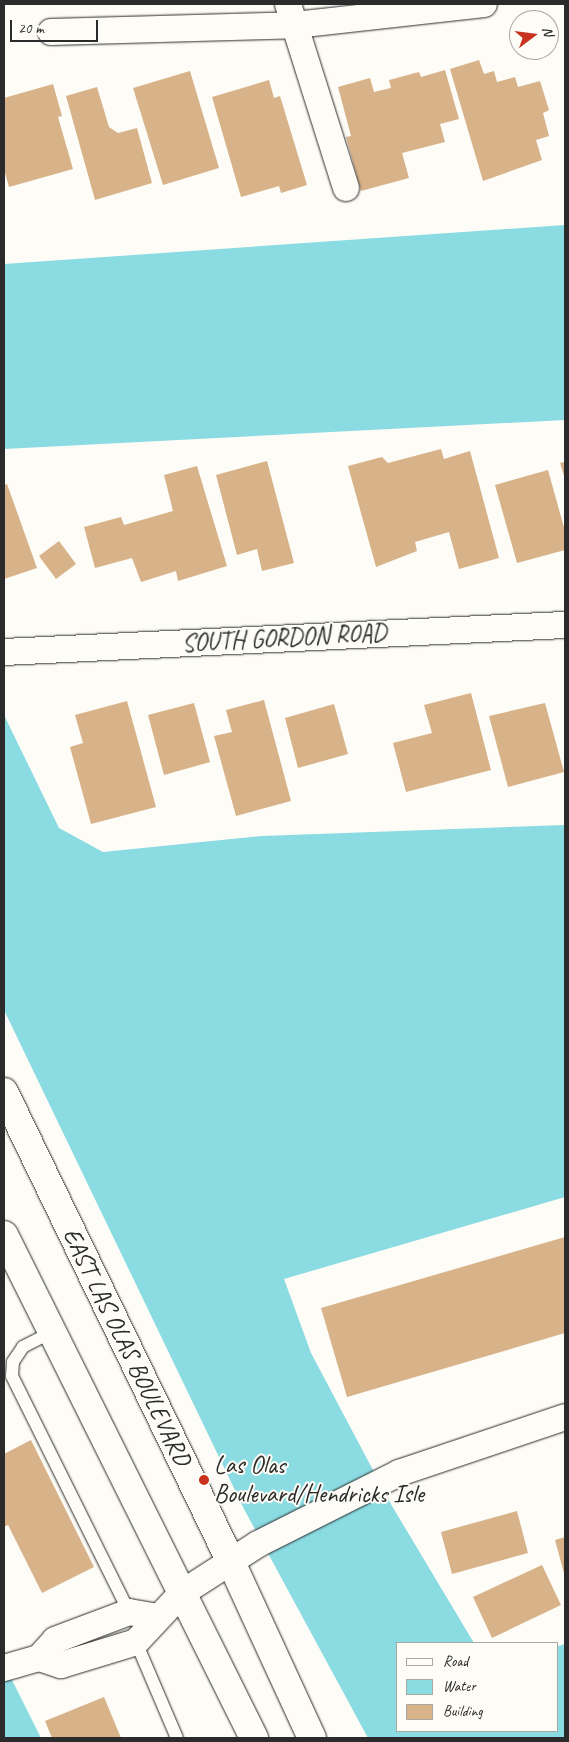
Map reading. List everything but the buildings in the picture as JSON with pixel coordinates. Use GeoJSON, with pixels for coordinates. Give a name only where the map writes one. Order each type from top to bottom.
{"type":"FeatureCollection","features":[{"type":"Feature","properties":{"kind":"main road","name":"EAST LAS OLAS BOULEVARD"},"geometry":{"type":"LineString","coordinates":[[5,1095],[232,1562],[312,1738]]}},
{"type":"Feature","properties":{"kind":"main road"},"geometry":{"type":"LineString","coordinates":[[4,1235],[254,1738]]}},
{"type":"Feature","properties":{"kind":"street"},"geometry":{"type":"LineString","coordinates":[[51,32],[291,14],[484,4]]}},
{"type":"Feature","properties":{"kind":"street"},"geometry":{"type":"LineString","coordinates":[[291,14],[346,188]]}},
{"type":"Feature","properties":{"kind":"street","name":"SOUTH GORDON ROAD"},"geometry":{"type":"LineString","coordinates":[[4,652],[565,625]]}},
{"type":"Feature","properties":{"kind":"street"},"geometry":{"type":"LineString","coordinates":[[39,1658],[61,1665],[136,1642],[157,1617],[182,1593],[258,1544],[399,1473],[565,1417]]}},
{"type":"Feature","properties":{"kind":"street"},"geometry":{"type":"LineString","coordinates":[[4,1668],[39,1658],[55,1640],[129,1612],[157,1617]]}},
{"type":"Feature","properties":{"kind":"lane"},"geometry":{"type":"LineString","coordinates":[[52,1332],[23,1347],[13,1362],[12,1376],[129,1612]]}},
{"type":"Feature","properties":{"kind":"lane"},"geometry":{"type":"LineString","coordinates":[[136,1642],[178,1738]]}},
{"type":"Feature","properties":{"kind":"water"},"geometry":{"type":"Polygon","coordinates":[[[565,225],[565,420],[4,449],[4,264],[565,225]]]}},
{"type":"Feature","properties":{"kind":"water"},"geometry":{"type":"Polygon","coordinates":[[[4,715],[59,828],[103,852],[262,836],[565,825],[565,1197],[284,1279],[311,1353],[392,1506],[473,1642],[396,1642],[396,1732],[559,1732],[559,1646],[565,1644],[565,1738],[368,1738],[244,1509],[4,1010],[4,715]]]}},
{"type":"Feature","properties":{"kind":"water"},"geometry":{"type":"Polygon","coordinates":[[[4,1664],[41,1738],[4,1738],[4,1664]]]}},
{"type":"Feature","properties":{"kind":"place","name":"Las Olas Boulevard/Hendricks Isle"},"geometry":{"type":"Point","coordinates":[204,1480]}}]}
